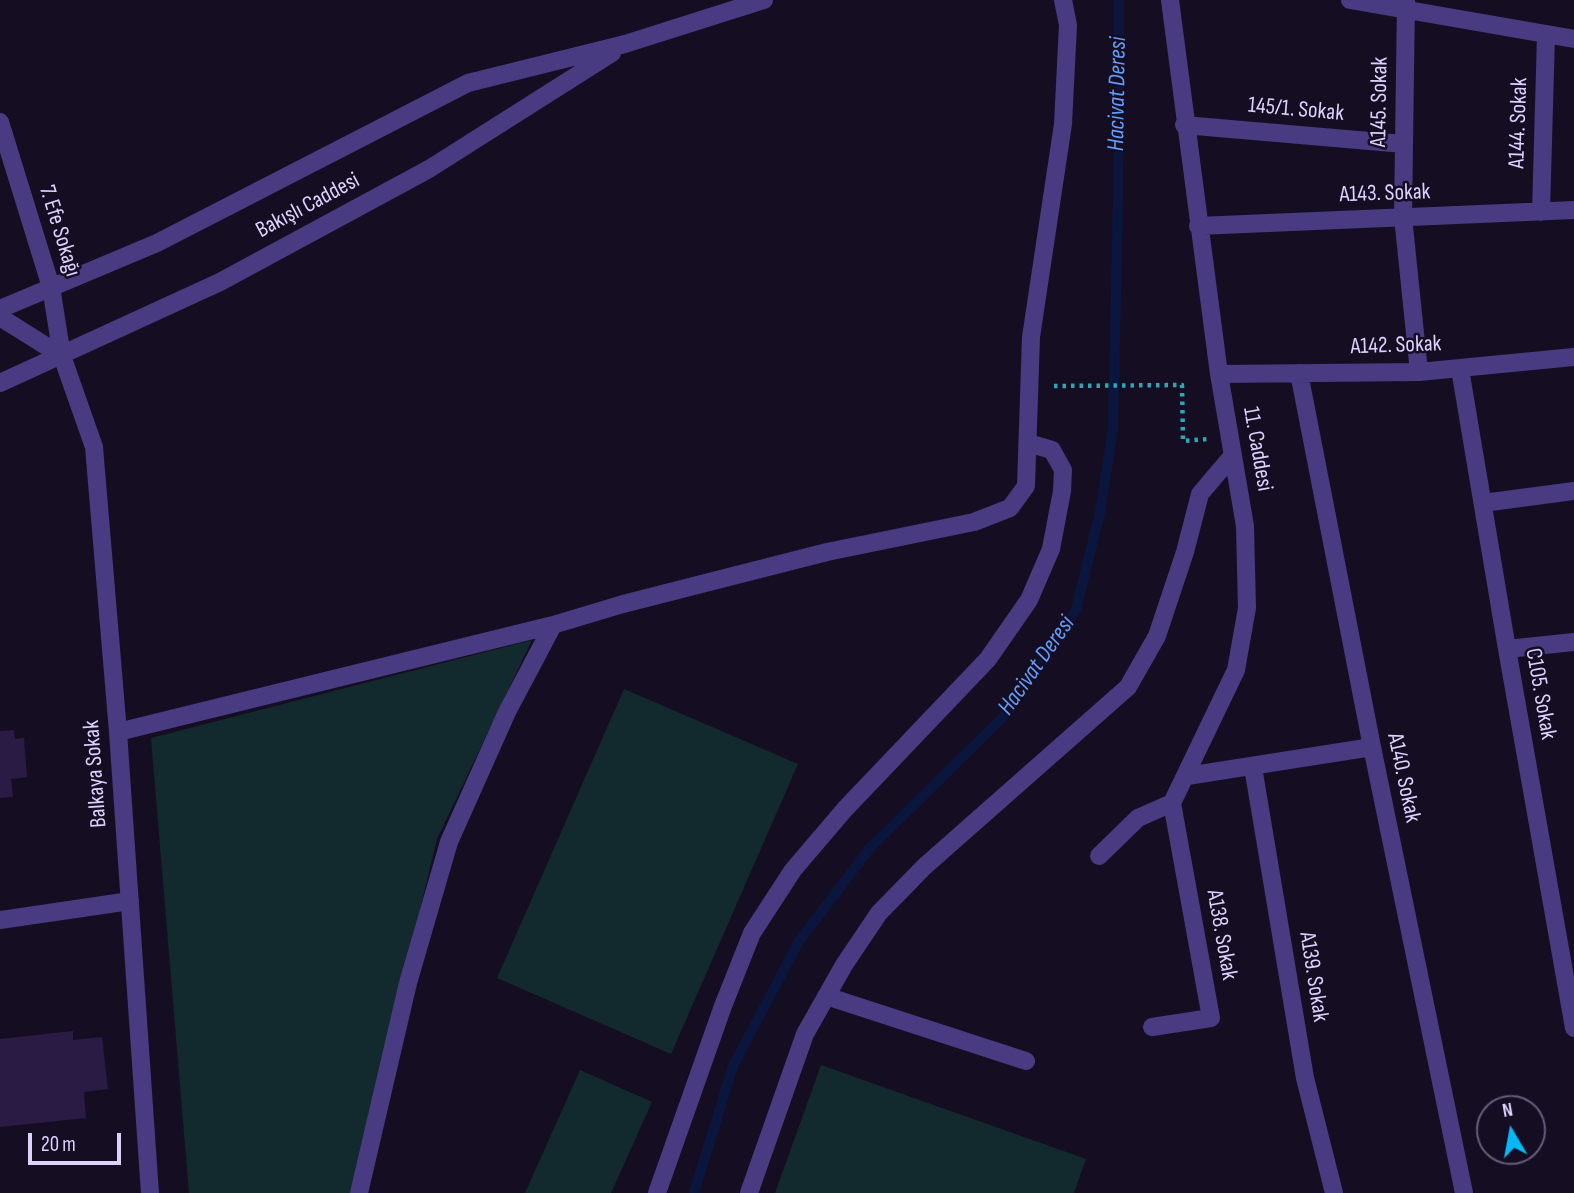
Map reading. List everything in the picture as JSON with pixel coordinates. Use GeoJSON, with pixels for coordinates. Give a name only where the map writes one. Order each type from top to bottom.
{"type":"FeatureCollection","features":[{"type":"Feature","properties":{"kind":"street","name":"Bakışlı Caddesi"},"geometry":{"type":"LineString","coordinates":[[0,309],[157,243],[468,83],[625,44],[764,0]]}},
{"type":"Feature","properties":{"kind":"street"},"geometry":{"type":"LineString","coordinates":[[118,732],[552,625],[622,604],[827,552],[974,522],[1010,508],[1026,486],[1031,337],[1063,124],[1068,25],[1063,0]]}},
{"type":"Feature","properties":{"kind":"street","name":"11. Caddesi"},"geometry":{"type":"LineString","coordinates":[[1170,0],[1184,125],[1219,374],[1245,526],[1247,608],[1236,670],[1172,803]]}},
{"type":"Feature","properties":{"kind":"street"},"geometry":{"type":"LineString","coordinates":[[1350,0],[1405,4],[1574,39]]}},
{"type":"Feature","properties":{"kind":"street","name":"A145. Sokak"},"geometry":{"type":"LineString","coordinates":[[1405,4],[1403,217],[1419,372]]}},
{"type":"Feature","properties":{"kind":"street","name":"A144. Sokak"},"geometry":{"type":"LineString","coordinates":[[1541,212],[1546,35]]}},
{"type":"Feature","properties":{"kind":"street","name":"Bakışlı Caddesi"},"geometry":{"type":"LineString","coordinates":[[0,383],[220,282],[429,169],[625,44]]}},
{"type":"Feature","properties":{"kind":"street","name":"7. Efe Sokağı"},"geometry":{"type":"LineString","coordinates":[[0,122],[51,287],[62,356]]}},
{"type":"Feature","properties":{"kind":"street","name":"145/1. Sokak"},"geometry":{"type":"LineString","coordinates":[[1184,125],[1404,144]]}},
{"type":"Feature","properties":{"kind":"street","name":"A143. Sokak"},"geometry":{"type":"LineString","coordinates":[[1198,226],[1574,210]]}},
{"type":"Feature","properties":{"kind":"street"},"geometry":{"type":"LineString","coordinates":[[0,317],[62,356]]}},
{"type":"Feature","properties":{"kind":"street","name":"Balkaya Sokak"},"geometry":{"type":"LineString","coordinates":[[62,356],[94,447],[118,732],[150,1193]]}},
{"type":"Feature","properties":{"kind":"street","name":"A142. Sokak"},"geometry":{"type":"LineString","coordinates":[[1219,374],[1419,372],[1574,357]]}},
{"type":"Feature","properties":{"kind":"street","name":"C105. Sokak"},"geometry":{"type":"LineString","coordinates":[[1460,369],[1574,1028]]}},
{"type":"Feature","properties":{"kind":"street","name":"A140. Sokak"},"geometry":{"type":"LineString","coordinates":[[1299,373],[1372,747],[1464,1193]]}},
{"type":"Feature","properties":{"kind":"street"},"geometry":{"type":"LineString","coordinates":[[657,1193],[723,1006],[752,933],[793,870],[845,809],[988,659],[1029,600],[1051,550],[1062,491],[1063,470],[1052,450],[1028,443]]}},
{"type":"Feature","properties":{"kind":"street"},"geometry":{"type":"LineString","coordinates":[[749,1193],[805,1034],[844,965],[879,913],[925,866],[1128,687],[1157,636],[1185,552],[1200,494],[1231,446]]}},
{"type":"Feature","properties":{"kind":"street"},"geometry":{"type":"LineString","coordinates":[[1483,503],[1574,491]]}},
{"type":"Feature","properties":{"kind":"street"},"geometry":{"type":"LineString","coordinates":[[359,1193],[408,983],[449,842],[507,712],[552,625]]}},
{"type":"Feature","properties":{"kind":"street"},"geometry":{"type":"LineString","coordinates":[[1507,649],[1574,642]]}},
{"type":"Feature","properties":{"kind":"street"},"geometry":{"type":"LineString","coordinates":[[1186,776],[1372,747]]}},
{"type":"Feature","properties":{"kind":"street","name":"A139. Sokak"},"geometry":{"type":"LineString","coordinates":[[1254,767],[1305,1078],[1334,1193]]}},
{"type":"Feature","properties":{"kind":"street"},"geometry":{"type":"LineString","coordinates":[[1099,856],[1138,818],[1172,803]]}},
{"type":"Feature","properties":{"kind":"street","name":"A138. Sokak"},"geometry":{"type":"LineString","coordinates":[[1152,1027],[1211,1018],[1172,803]]}},
{"type":"Feature","properties":{"kind":"street"},"geometry":{"type":"LineString","coordinates":[[0,920],[130,901]]}},
{"type":"Feature","properties":{"kind":"street"},"geometry":{"type":"LineString","coordinates":[[826,996],[1026,1061]]}},
{"type":"Feature","properties":{"kind":"path"},"geometry":{"type":"LineString","coordinates":[[1053,386],[1182,385],[1183,441],[1231,446]]}},
{"type":"Feature","properties":{"kind":"green space"},"geometry":{"type":"Polygon","coordinates":[[[532,640],[437,839],[352,1193],[189,1193],[151,738],[532,640]]]}},
{"type":"Feature","properties":{"kind":"green space"},"geometry":{"type":"Polygon","coordinates":[[[624,689],[798,764],[671,1054],[497,978],[624,689]]]}},
{"type":"Feature","properties":{"kind":"green space"},"geometry":{"type":"Polygon","coordinates":[[[821,1065],[1086,1159],[1074,1193],[775,1193],[821,1065]]]}},
{"type":"Feature","properties":{"kind":"green space"},"geometry":{"type":"Polygon","coordinates":[[[580,1070],[652,1102],[611,1193],[525,1193],[580,1070]]]}},
{"type":"Feature","properties":{"kind":"building"},"geometry":{"type":"Polygon","coordinates":[[[14,730],[15,739],[24,738],[27,777],[11,779],[13,797],[0,798],[0,731],[14,730]]]}},
{"type":"Feature","properties":{"kind":"building"},"geometry":{"type":"Polygon","coordinates":[[[73,1031],[73,1040],[102,1037],[108,1089],[84,1092],[86,1118],[0,1127],[0,1039],[73,1031]]]}},
{"type":"Feature","properties":{"kind":"waterway","name":"Hacivat Deresi"},"geometry":{"type":"LineString","coordinates":[[694,1193],[733,1066],[798,943],[870,848],[1006,714],[1076,610],[1100,512],[1113,429],[1119,0]]}}]}
